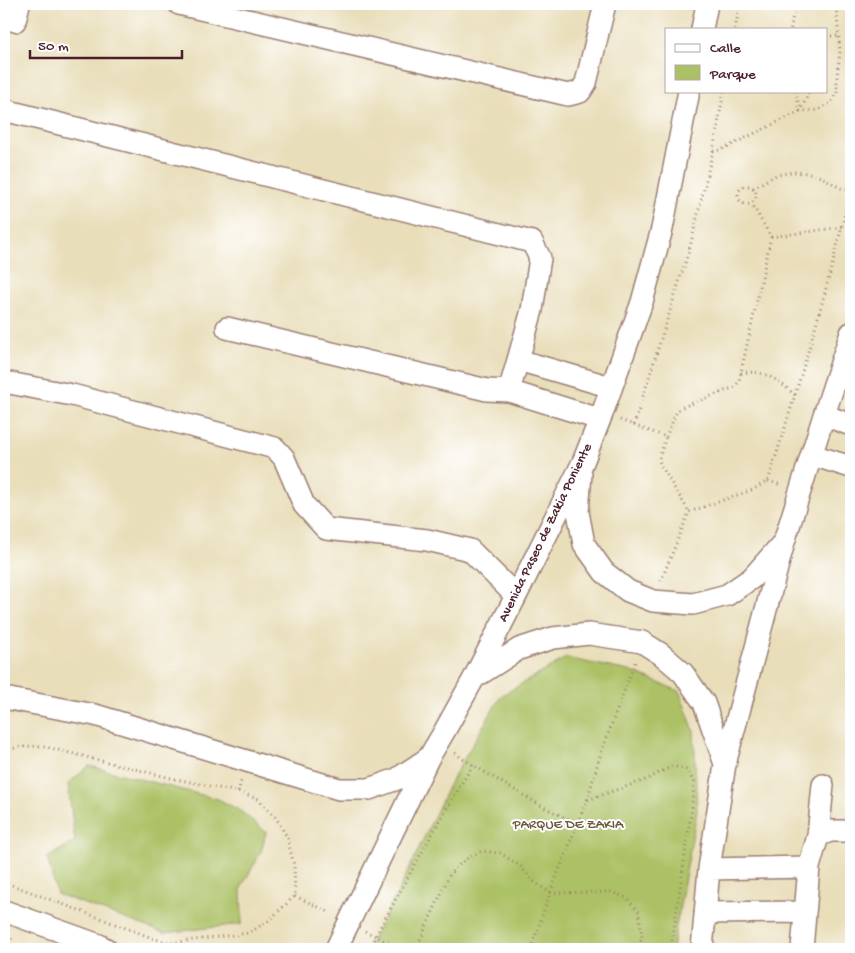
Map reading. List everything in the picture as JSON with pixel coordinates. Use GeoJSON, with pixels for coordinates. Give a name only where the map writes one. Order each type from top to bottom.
{"type":"FeatureCollection","features":[{"type":"Feature","properties":{"kind":"street"},"geometry":{"type":"LineString","coordinates":[[178,4],[568,95],[580,92],[586,83],[605,4]]}},
{"type":"Feature","properties":{"kind":"street"},"geometry":{"type":"LineString","coordinates":[[700,5],[702,28]]}},
{"type":"Feature","properties":{"kind":"street","name":"Avenida Paseo de Zakia Poniente"},"geometry":{"type":"LineString","coordinates":[[336,949],[428,759],[474,678],[583,462],[642,302],[662,229],[689,92]]}},
{"type":"Feature","properties":{"kind":"street"},"geometry":{"type":"LineString","coordinates":[[4,110],[532,242],[540,258],[532,310],[509,391]]}},
{"type":"Feature","properties":{"kind":"street"},"geometry":{"type":"LineString","coordinates":[[227,328],[487,390],[509,391],[599,419]]}},
{"type":"Feature","properties":{"kind":"street"},"geometry":{"type":"LineString","coordinates":[[702,949],[709,869],[725,764],[784,542],[851,332]]}},
{"type":"Feature","properties":{"kind":"street"},"geometry":{"type":"LineString","coordinates":[[518,360],[611,387]]}},
{"type":"Feature","properties":{"kind":"street"},"geometry":{"type":"LineString","coordinates":[[4,382],[72,395],[275,448],[284,458],[304,505],[326,529],[427,540],[470,550],[516,596]]}},
{"type":"Feature","properties":{"kind":"street"},"geometry":{"type":"LineString","coordinates":[[824,415],[851,425]]}},
{"type":"Feature","properties":{"kind":"street"},"geometry":{"type":"LineString","coordinates":[[812,455],[851,467]]}},
{"type":"Feature","properties":{"kind":"street"},"geometry":{"type":"LineString","coordinates":[[583,462],[578,512],[584,544],[604,572],[628,591],[653,601],[693,604],[727,596],[752,578],[784,542]]}},
{"type":"Feature","properties":{"kind":"street"},"geometry":{"type":"LineString","coordinates":[[474,678],[519,649],[553,638],[589,634],[642,642],[661,654],[683,673],[704,703],[725,764]]}},
{"type":"Feature","properties":{"kind":"street"},"geometry":{"type":"LineString","coordinates":[[4,698],[94,715],[339,789],[369,789],[397,778],[428,759]]}},
{"type":"Feature","properties":{"kind":"street"},"geometry":{"type":"LineString","coordinates":[[802,949],[809,867],[818,836],[823,785]]}},
{"type":"Feature","properties":{"kind":"street"},"geometry":{"type":"LineString","coordinates":[[818,836],[830,831],[851,831]]}},
{"type":"Feature","properties":{"kind":"street"},"geometry":{"type":"LineString","coordinates":[[709,869],[809,867]]}},
{"type":"Feature","properties":{"kind":"street"},"geometry":{"type":"LineString","coordinates":[[4,911],[106,949]]}},
{"type":"Feature","properties":{"kind":"street"},"geometry":{"type":"LineString","coordinates":[[705,913],[805,912]]}},
{"type":"Feature","properties":{"kind":"path"},"geometry":{"type":"LineString","coordinates":[[735,28],[740,4]]}},
{"type":"Feature","properties":{"kind":"path"},"geometry":{"type":"LineString","coordinates":[[791,28],[796,4]]}},
{"type":"Feature","properties":{"kind":"path"},"geometry":{"type":"LineString","coordinates":[[713,151],[721,150],[744,140],[800,111],[818,110],[831,103],[838,93],[840,52],[836,4]]}},
{"type":"Feature","properties":{"kind":"path"},"geometry":{"type":"LineString","coordinates":[[828,36],[839,36]]}},
{"type":"Feature","properties":{"kind":"path"},"geometry":{"type":"LineString","coordinates":[[666,437],[634,425],[690,247],[713,151],[724,92]]}},
{"type":"Feature","properties":{"kind":"path"},"geometry":{"type":"LineString","coordinates":[[796,92],[800,111]]}},
{"type":"Feature","properties":{"kind":"path"},"geometry":{"type":"LineString","coordinates":[[800,111],[810,92]]}},
{"type":"Feature","properties":{"kind":"path"},"geometry":{"type":"LineString","coordinates":[[753,188],[776,175],[794,172],[809,173],[826,179],[840,188],[850,190]]}},
{"type":"Feature","properties":{"kind":"path"},"geometry":{"type":"LineString","coordinates":[[748,185],[753,188],[756,193],[756,199],[752,204],[746,205],[737,198],[738,191],[742,187],[748,185]]}},
{"type":"Feature","properties":{"kind":"path"},"geometry":{"type":"LineString","coordinates":[[653,601],[689,512],[752,490],[768,481],[835,259],[851,185]]}},
{"type":"Feature","properties":{"kind":"path"},"geometry":{"type":"LineString","coordinates":[[689,512],[660,464],[659,458],[676,413],[680,408],[735,386],[739,381],[771,237],[752,204]]}},
{"type":"Feature","properties":{"kind":"path"},"geometry":{"type":"LineString","coordinates":[[771,237],[842,227]]}},
{"type":"Feature","properties":{"kind":"path"},"geometry":{"type":"LineString","coordinates":[[741,373],[751,371],[766,374],[780,382],[795,395]]}},
{"type":"Feature","properties":{"kind":"path"},"geometry":{"type":"LineString","coordinates":[[531,949],[550,893],[587,800],[601,753],[642,642]]}},
{"type":"Feature","properties":{"kind":"path"},"geometry":{"type":"LineString","coordinates":[[4,750],[27,746],[46,747],[171,778],[238,792],[258,799],[276,818],[287,837],[294,865],[295,896]]}},
{"type":"Feature","properties":{"kind":"path"},"geometry":{"type":"LineString","coordinates":[[463,759],[543,808],[578,823]]}},
{"type":"Feature","properties":{"kind":"path"},"geometry":{"type":"LineString","coordinates":[[370,949],[450,801],[473,765]]}},
{"type":"Feature","properties":{"kind":"path"},"geometry":{"type":"LineString","coordinates":[[587,800],[648,779],[672,766],[687,770],[694,782],[692,808],[671,949]]}},
{"type":"Feature","properties":{"kind":"path"},"geometry":{"type":"LineString","coordinates":[[416,949],[450,874],[464,860],[482,851],[500,852],[520,866],[533,881],[550,893],[611,892],[627,898],[639,912],[642,937],[638,949]]}},
{"type":"Feature","properties":{"kind":"path"},"geometry":{"type":"LineString","coordinates":[[4,882],[170,943],[249,933],[268,920],[295,896]]}},
{"type":"Feature","properties":{"kind":"path"},"geometry":{"type":"LineString","coordinates":[[295,896],[349,922]]}},
{"type":"Feature","properties":{"kind":"path"},"geometry":{"type":"LineString","coordinates":[[375,937],[400,949]]}},
{"type":"Feature","properties":{"kind":"green space","name":"PARQUE DE ZAKIA"},"geometry":{"type":"Polygon","coordinates":[[[566,658],[629,671],[679,691],[694,731],[697,811],[672,949],[367,949],[400,888],[451,781],[501,696],[566,658]]]}},
{"type":"Feature","properties":{"kind":"green space"},"geometry":{"type":"Polygon","coordinates":[[[89,766],[218,799],[239,810],[266,832],[261,852],[241,888],[242,924],[164,933],[57,894],[47,858],[75,841],[68,784],[89,766]]]}}]}
